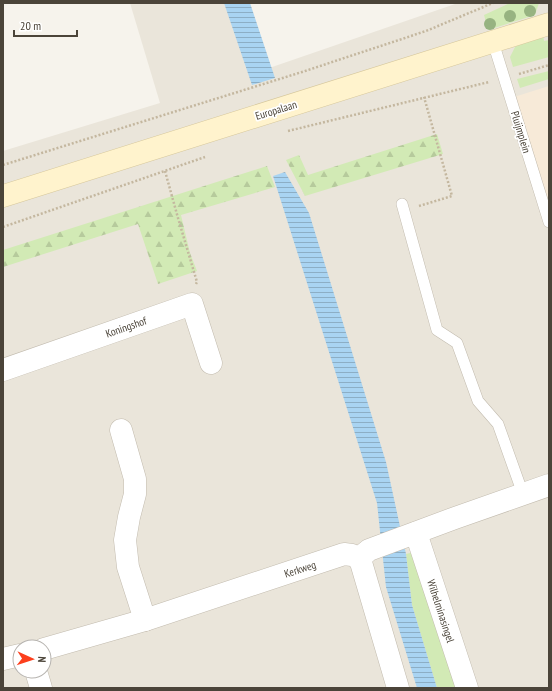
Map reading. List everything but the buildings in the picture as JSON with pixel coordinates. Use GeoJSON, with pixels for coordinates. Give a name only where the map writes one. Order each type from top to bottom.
{"type":"FeatureCollection","features":[{"type":"Feature","properties":{"kind":"main road","name":"Europalaan"},"geometry":{"type":"LineString","coordinates":[[3,196],[549,24]]}},
{"type":"Feature","properties":{"kind":"street"},"geometry":{"type":"LineString","coordinates":[[192,304],[211,363]]}},
{"type":"Feature","properties":{"kind":"street","name":"Koningshof"},"geometry":{"type":"LineString","coordinates":[[3,370],[192,304]]}},
{"type":"Feature","properties":{"kind":"street"},"geometry":{"type":"LineString","coordinates":[[121,430],[135,479],[135,494],[125,540],[128,567],[145,620]]}},
{"type":"Feature","properties":{"kind":"street"},"geometry":{"type":"LineString","coordinates":[[398,688],[365,555],[455,518],[549,485]]}},
{"type":"Feature","properties":{"kind":"street","name":"Wilhelminasingel"},"geometry":{"type":"LineString","coordinates":[[412,535],[467,688]]}},
{"type":"Feature","properties":{"kind":"street","name":"Kerkweg"},"geometry":{"type":"LineString","coordinates":[[52,647],[145,620],[344,554],[365,555]]}},
{"type":"Feature","properties":{"kind":"lane","name":"Pluijmplein"},"geometry":{"type":"LineString","coordinates":[[493,42],[549,222]]}},
{"type":"Feature","properties":{"kind":"lane"},"geometry":{"type":"LineString","coordinates":[[403,207],[437,330],[457,343],[478,401],[498,424],[523,494]]}},
{"type":"Feature","properties":{"kind":"path"},"geometry":{"type":"LineString","coordinates":[[3,165],[302,72],[426,31],[493,3]]}},
{"type":"Feature","properties":{"kind":"path"},"geometry":{"type":"LineString","coordinates":[[287,131],[504,78],[549,65]]}},
{"type":"Feature","properties":{"kind":"path"},"geometry":{"type":"LineString","coordinates":[[403,207],[452,196],[424,98]]}},
{"type":"Feature","properties":{"kind":"path"},"geometry":{"type":"LineString","coordinates":[[3,227],[208,156]]}},
{"type":"Feature","properties":{"kind":"path"},"geometry":{"type":"LineString","coordinates":[[165,171],[197,282],[192,304]]}},
{"type":"Feature","properties":{"kind":"shaded area"},"geometry":{"type":"Polygon","coordinates":[[[130,3],[227,3],[249,75],[458,3],[549,3],[549,688],[3,688],[3,151],[160,103],[130,3]]]}},
{"type":"Feature","properties":{"kind":"shaded area"},"geometry":{"type":"Polygon","coordinates":[[[549,86],[549,207],[514,97],[549,86]]]}},
{"type":"Feature","properties":{"kind":"green space"},"geometry":{"type":"Polygon","coordinates":[[[510,3],[539,3],[535,15],[488,30],[484,15],[510,3]]]}},
{"type":"Feature","properties":{"kind":"green space"},"geometry":{"type":"Polygon","coordinates":[[[543,35],[544,41],[549,40],[549,57],[513,67],[510,57],[515,47],[520,42],[543,35]]]}},
{"type":"Feature","properties":{"kind":"green space"},"geometry":{"type":"Polygon","coordinates":[[[549,71],[549,79],[520,88],[517,79],[549,71]]]}},
{"type":"Feature","properties":{"kind":"green space"},"geometry":{"type":"Polygon","coordinates":[[[437,134],[443,154],[305,196],[286,160],[299,155],[308,175],[437,134]]]}},
{"type":"Feature","properties":{"kind":"green space"},"geometry":{"type":"Polygon","coordinates":[[[267,166],[275,187],[181,215],[190,253],[197,271],[158,284],[138,224],[3,267],[3,250],[267,166]]]}},
{"type":"Feature","properties":{"kind":"green space"},"geometry":{"type":"Polygon","coordinates":[[[418,551],[462,688],[437,688],[412,605],[406,554],[418,551]]]}},
{"type":"Feature","properties":{"kind":"water"},"geometry":{"type":"Polygon","coordinates":[[[224,3],[250,3],[275,78],[252,85],[224,3]]]}},
{"type":"Feature","properties":{"kind":"water"},"geometry":{"type":"Polygon","coordinates":[[[285,172],[309,213],[386,462],[406,554],[412,605],[437,688],[417,688],[386,587],[377,503],[273,176],[285,172]]]}}]}
